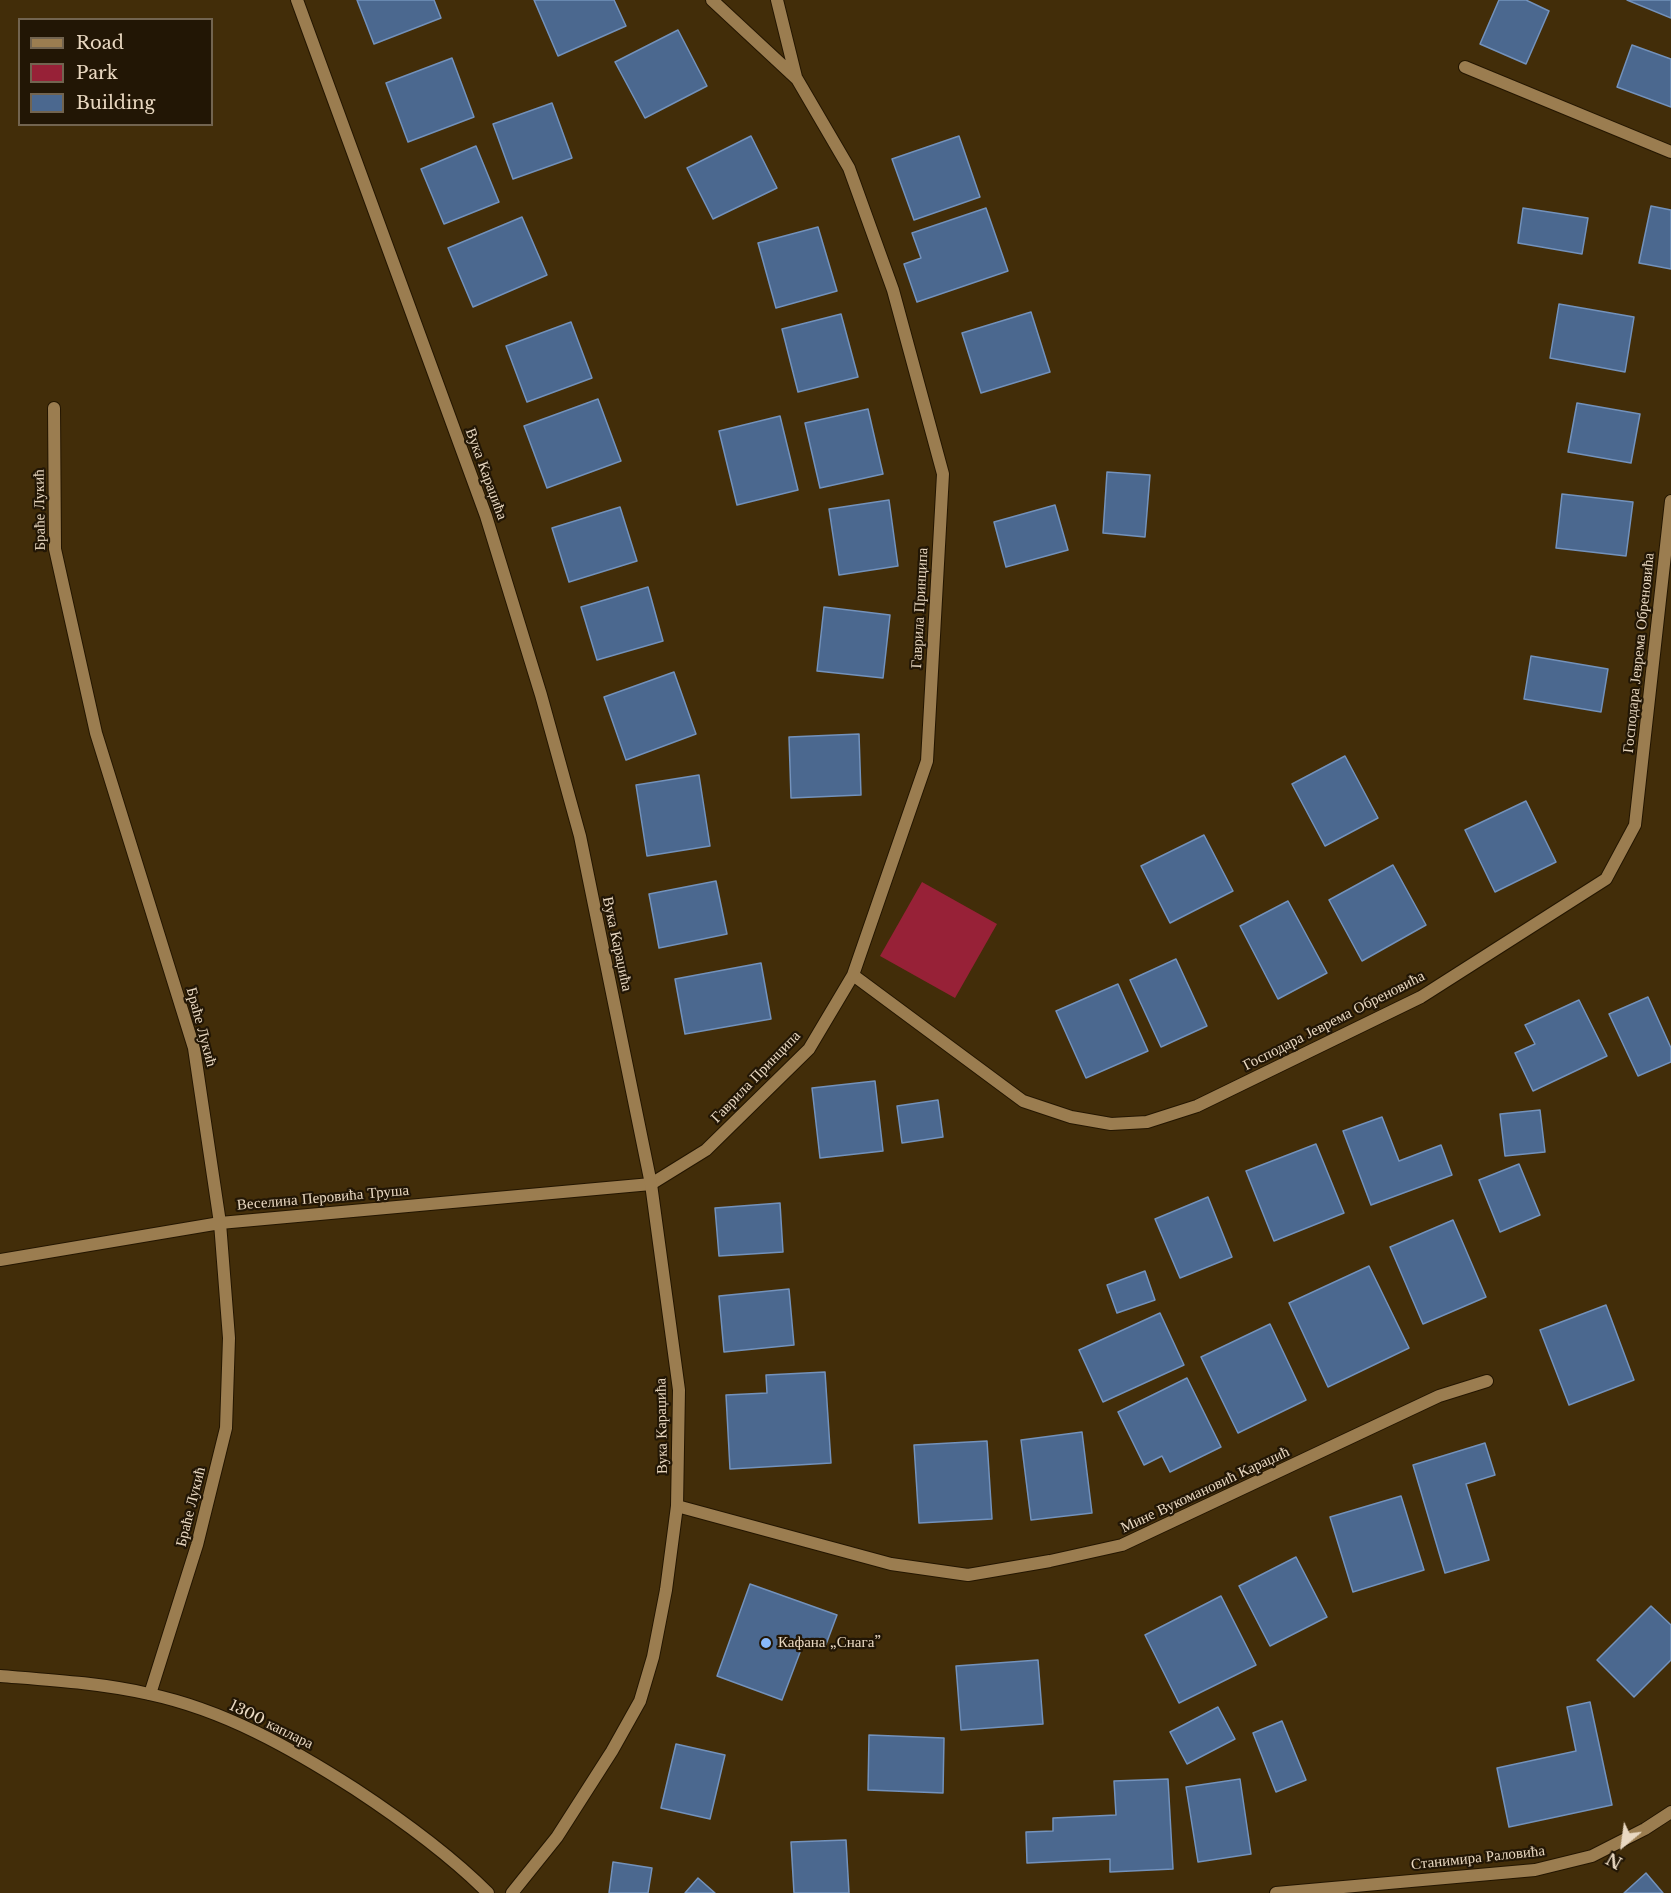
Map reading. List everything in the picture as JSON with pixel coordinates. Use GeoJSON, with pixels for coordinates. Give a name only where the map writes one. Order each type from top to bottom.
{"type":"FeatureCollection","features":[{"type":"Feature","properties":{"kind":"street","name":"Вука Караџића"},"geometry":{"type":"LineString","coordinates":[[297,0],[486,516],[541,695],[580,836],[651,1184],[679,1390],[677,1506],[666,1590],[653,1657],[640,1701],[612,1751],[557,1837],[512,1893]]}},
{"type":"Feature","properties":{"kind":"street","name":"Гаврила Принципа"},"geometry":{"type":"LineString","coordinates":[[651,1184],[705,1150],[808,1049],[854,975],[927,760],[943,474],[893,290],[849,168],[797,79],[712,0]]}},
{"type":"Feature","properties":{"kind":"street"},"geometry":{"type":"LineString","coordinates":[[777,0],[797,79]]}},
{"type":"Feature","properties":{"kind":"street"},"geometry":{"type":"LineString","coordinates":[[1465,67],[1671,152]]}},
{"type":"Feature","properties":{"kind":"street","name":"Браће Лукић"},"geometry":{"type":"LineString","coordinates":[[54,408],[55,549],[96,733],[194,1048],[220,1223],[229,1338],[226,1428],[197,1545],[150,1694]]}},
{"type":"Feature","properties":{"kind":"street","name":"Господара Јеврема Обреновића"},"geometry":{"type":"LineString","coordinates":[[854,975],[1023,1101],[1071,1117],[1111,1124],[1147,1122],[1197,1106],[1421,997],[1606,879],[1635,825],[1671,501]]}},
{"type":"Feature","properties":{"kind":"street","name":"Веселина Перовића Труша"},"geometry":{"type":"LineString","coordinates":[[0,1260],[220,1223],[651,1184]]}},
{"type":"Feature","properties":{"kind":"street","name":"Мине Вукомановић Караџић"},"geometry":{"type":"LineString","coordinates":[[677,1506],[891,1564],[968,1575],[1050,1561],[1122,1545],[1439,1396],[1487,1381]]}},
{"type":"Feature","properties":{"kind":"street","name":"1300 каплара"},"geometry":{"type":"LineString","coordinates":[[0,1676],[104,1686],[150,1694],[233,1721],[309,1760],[380,1806],[446,1855],[488,1893]]}},
{"type":"Feature","properties":{"kind":"street","name":"Станимира Раловића"},"geometry":{"type":"LineString","coordinates":[[1276,1893],[1535,1870],[1592,1856],[1645,1829],[1671,1812]]}},
{"type":"Feature","properties":{"kind":"green space"},"geometry":{"type":"Polygon","coordinates":[[[922,882],[997,924],[955,998],[880,956],[922,882]]]}},
{"type":"Feature","properties":{"kind":"building"},"geometry":{"type":"Polygon","coordinates":[[[357,0],[434,0],[441,18],[374,44],[357,0]]]}},
{"type":"Feature","properties":{"kind":"building"},"geometry":{"type":"Polygon","coordinates":[[[534,0],[614,0],[626,26],[558,56],[534,0]]]}},
{"type":"Feature","properties":{"kind":"building"},"geometry":{"type":"Polygon","coordinates":[[[1499,0],[1526,0],[1549,11],[1526,64],[1480,44],[1499,0]]]}},
{"type":"Feature","properties":{"kind":"building"},"geometry":{"type":"Polygon","coordinates":[[[1627,0],[1671,0],[1671,18],[1627,0]]]}},
{"type":"Feature","properties":{"kind":"building"},"geometry":{"type":"Polygon","coordinates":[[[678,30],[707,86],[645,118],[615,62],[678,30]]]}},
{"type":"Feature","properties":{"kind":"building"},"geometry":{"type":"Polygon","coordinates":[[[1632,45],[1671,59],[1671,107],[1617,87],[1632,45]]]}},
{"type":"Feature","properties":{"kind":"building"},"geometry":{"type":"Polygon","coordinates":[[[452,58],[474,117],[408,142],[386,83],[452,58]]]}},
{"type":"Feature","properties":{"kind":"building"},"geometry":{"type":"Polygon","coordinates":[[[552,103],[572,158],[513,179],[493,124],[552,103]]]}},
{"type":"Feature","properties":{"kind":"building"},"geometry":{"type":"Polygon","coordinates":[[[751,136],[777,188],[713,219],[687,168],[751,136]]]}},
{"type":"Feature","properties":{"kind":"building"},"geometry":{"type":"Polygon","coordinates":[[[959,136],[980,197],[914,220],[892,159],[959,136]]]}},
{"type":"Feature","properties":{"kind":"building"},"geometry":{"type":"Polygon","coordinates":[[[476,146],[499,202],[444,224],[421,169],[476,146]]]}},
{"type":"Feature","properties":{"kind":"building"},"geometry":{"type":"Polygon","coordinates":[[[1651,206],[1671,210],[1671,269],[1639,263],[1651,206]]]}},
{"type":"Feature","properties":{"kind":"building"},"geometry":{"type":"Polygon","coordinates":[[[986,208],[1008,271],[917,302],[904,264],[921,258],[912,233],[986,208]]]}},
{"type":"Feature","properties":{"kind":"building"},"geometry":{"type":"Polygon","coordinates":[[[1523,208],[1588,218],[1582,254],[1518,243],[1523,208]]]}},
{"type":"Feature","properties":{"kind":"building"},"geometry":{"type":"Polygon","coordinates":[[[522,217],[547,275],[473,307],[448,248],[522,217]]]}},
{"type":"Feature","properties":{"kind":"building"},"geometry":{"type":"Polygon","coordinates":[[[818,227],[837,291],[776,308],[758,243],[818,227]]]}},
{"type":"Feature","properties":{"kind":"building"},"geometry":{"type":"Polygon","coordinates":[[[1559,304],[1634,317],[1625,372],[1550,358],[1559,304]]]}},
{"type":"Feature","properties":{"kind":"building"},"geometry":{"type":"Polygon","coordinates":[[[1031,312],[1050,372],[981,393],[962,333],[1031,312]]]}},
{"type":"Feature","properties":{"kind":"building"},"geometry":{"type":"Polygon","coordinates":[[[841,314],[858,377],[798,392],[782,329],[841,314]]]}},
{"type":"Feature","properties":{"kind":"building"},"geometry":{"type":"Polygon","coordinates":[[[571,322],[592,378],[527,402],[506,346],[571,322]]]}},
{"type":"Feature","properties":{"kind":"building"},"geometry":{"type":"Polygon","coordinates":[[[598,399],[621,461],[547,488],[524,426],[598,399]]]}},
{"type":"Feature","properties":{"kind":"building"},"geometry":{"type":"Polygon","coordinates":[[[1577,403],[1640,414],[1631,463],[1568,452],[1577,403]]]}},
{"type":"Feature","properties":{"kind":"building"},"geometry":{"type":"Polygon","coordinates":[[[868,409],[883,474],[820,488],[805,423],[868,409]]]}},
{"type":"Feature","properties":{"kind":"building"},"geometry":{"type":"Polygon","coordinates":[[[780,416],[798,490],[737,505],[719,431],[780,416]]]}},
{"type":"Feature","properties":{"kind":"building"},"geometry":{"type":"Polygon","coordinates":[[[1107,472],[1150,475],[1145,537],[1103,533],[1107,472]]]}},
{"type":"Feature","properties":{"kind":"building"},"geometry":{"type":"Polygon","coordinates":[[[1562,494],[1633,502],[1626,556],[1556,548],[1562,494]]]}},
{"type":"Feature","properties":{"kind":"building"},"geometry":{"type":"Polygon","coordinates":[[[889,500],[898,566],[839,575],[829,509],[889,500]]]}},
{"type":"Feature","properties":{"kind":"building"},"geometry":{"type":"Polygon","coordinates":[[[1055,505],[1068,550],[1006,567],[994,522],[1055,505]]]}},
{"type":"Feature","properties":{"kind":"building"},"geometry":{"type":"Polygon","coordinates":[[[620,507],[637,561],[569,582],[552,528],[620,507]]]}},
{"type":"Feature","properties":{"kind":"building"},"geometry":{"type":"Polygon","coordinates":[[[648,587],[663,641],[597,660],[581,607],[648,587]]]}},
{"type":"Feature","properties":{"kind":"building"},"geometry":{"type":"Polygon","coordinates":[[[824,607],[890,615],[883,678],[817,671],[824,607]]]}},
{"type":"Feature","properties":{"kind":"building"},"geometry":{"type":"Polygon","coordinates":[[[1531,656],[1608,669],[1601,712],[1524,699],[1531,656]]]}},
{"type":"Feature","properties":{"kind":"building"},"geometry":{"type":"Polygon","coordinates":[[[674,672],[696,734],[626,760],[604,697],[674,672]]]}},
{"type":"Feature","properties":{"kind":"building"},"geometry":{"type":"Polygon","coordinates":[[[859,734],[861,795],[791,798],[789,737],[859,734]]]}},
{"type":"Feature","properties":{"kind":"building"},"geometry":{"type":"Polygon","coordinates":[[[1345,756],[1378,818],[1325,846],[1292,784],[1345,756]]]}},
{"type":"Feature","properties":{"kind":"building"},"geometry":{"type":"Polygon","coordinates":[[[699,775],[710,846],[647,856],[636,785],[699,775]]]}},
{"type":"Feature","properties":{"kind":"building"},"geometry":{"type":"Polygon","coordinates":[[[1526,801],[1556,862],[1495,892],[1465,830],[1526,801]]]}},
{"type":"Feature","properties":{"kind":"building"},"geometry":{"type":"Polygon","coordinates":[[[1204,835],[1233,891],[1170,923],[1141,866],[1204,835]]]}},
{"type":"Feature","properties":{"kind":"building"},"geometry":{"type":"Polygon","coordinates":[[[1393,865],[1426,925],[1362,961],[1329,900],[1393,865]]]}},
{"type":"Feature","properties":{"kind":"building"},"geometry":{"type":"Polygon","coordinates":[[[716,881],[727,934],[659,948],[649,894],[716,881]]]}},
{"type":"Feature","properties":{"kind":"building"},"geometry":{"type":"Polygon","coordinates":[[[1288,901],[1327,973],[1278,999],[1240,926],[1288,901]]]}},
{"type":"Feature","properties":{"kind":"building"},"geometry":{"type":"Polygon","coordinates":[[[1176,959],[1207,1026],[1161,1047],[1130,980],[1176,959]]]}},
{"type":"Feature","properties":{"kind":"building"},"geometry":{"type":"Polygon","coordinates":[[[761,963],[771,1019],[685,1034],[675,979],[761,963]]]}},
{"type":"Feature","properties":{"kind":"building"},"geometry":{"type":"Polygon","coordinates":[[[1118,984],[1148,1051],[1086,1078],[1056,1011],[1118,984]]]}},
{"type":"Feature","properties":{"kind":"building"},"geometry":{"type":"Polygon","coordinates":[[[1648,997],[1671,1048],[1671,1062],[1638,1076],[1609,1014],[1648,997]]]}},
{"type":"Feature","properties":{"kind":"building"},"geometry":{"type":"Polygon","coordinates":[[[1579,1000],[1607,1056],[1533,1091],[1515,1053],[1535,1044],[1525,1025],[1579,1000]]]}},
{"type":"Feature","properties":{"kind":"building"},"geometry":{"type":"Polygon","coordinates":[[[875,1081],[883,1151],[820,1158],[812,1088],[875,1081]]]}},
{"type":"Feature","properties":{"kind":"building"},"geometry":{"type":"Polygon","coordinates":[[[938,1100],[943,1137],[902,1143],[897,1106],[938,1100]]]}},
{"type":"Feature","properties":{"kind":"building"},"geometry":{"type":"Polygon","coordinates":[[[1540,1110],[1545,1152],[1505,1156],[1500,1114],[1540,1110]]]}},
{"type":"Feature","properties":{"kind":"building"},"geometry":{"type":"Polygon","coordinates":[[[1382,1117],[1399,1161],[1441,1145],[1452,1175],[1371,1205],[1343,1131],[1382,1117]]]}},
{"type":"Feature","properties":{"kind":"building"},"geometry":{"type":"Polygon","coordinates":[[[1316,1144],[1344,1213],[1274,1241],[1246,1171],[1316,1144]]]}},
{"type":"Feature","properties":{"kind":"building"},"geometry":{"type":"Polygon","coordinates":[[[1519,1164],[1540,1215],[1500,1232],[1479,1180],[1519,1164]]]}},
{"type":"Feature","properties":{"kind":"building"},"geometry":{"type":"Polygon","coordinates":[[[1208,1197],[1232,1257],[1180,1278],[1155,1219],[1208,1197]]]}},
{"type":"Feature","properties":{"kind":"building"},"geometry":{"type":"Polygon","coordinates":[[[780,1203],[783,1252],[719,1256],[715,1208],[780,1203]]]}},
{"type":"Feature","properties":{"kind":"building"},"geometry":{"type":"Polygon","coordinates":[[[1453,1220],[1486,1297],[1423,1324],[1390,1247],[1453,1220]]]}},
{"type":"Feature","properties":{"kind":"building"},"geometry":{"type":"Polygon","coordinates":[[[1369,1266],[1409,1348],[1328,1387],[1289,1303],[1369,1266]]]}},
{"type":"Feature","properties":{"kind":"building"},"geometry":{"type":"Polygon","coordinates":[[[1145,1271],[1155,1300],[1117,1313],[1107,1285],[1145,1271]]]}},
{"type":"Feature","properties":{"kind":"building"},"geometry":{"type":"Polygon","coordinates":[[[789,1289],[794,1345],[724,1352],[719,1296],[789,1289]]]}},
{"type":"Feature","properties":{"kind":"building"},"geometry":{"type":"Polygon","coordinates":[[[1606,1305],[1634,1380],[1569,1405],[1540,1330],[1606,1305]]]}},
{"type":"Feature","properties":{"kind":"building"},"geometry":{"type":"Polygon","coordinates":[[[1160,1313],[1184,1365],[1103,1402],[1079,1350],[1160,1313]]]}},
{"type":"Feature","properties":{"kind":"building"},"geometry":{"type":"Polygon","coordinates":[[[1270,1324],[1306,1400],[1238,1433],[1201,1357],[1270,1324]]]}},
{"type":"Feature","properties":{"kind":"building"},"geometry":{"type":"Polygon","coordinates":[[[825,1372],[831,1463],[730,1469],[726,1395],[767,1393],[766,1375],[825,1372]]]}},
{"type":"Feature","properties":{"kind":"building"},"geometry":{"type":"Polygon","coordinates":[[[1187,1378],[1221,1447],[1170,1472],[1162,1456],[1144,1465],[1118,1412],[1187,1378]]]}},
{"type":"Feature","properties":{"kind":"building"},"geometry":{"type":"Polygon","coordinates":[[[1082,1432],[1092,1513],[1031,1520],[1021,1440],[1082,1432]]]}},
{"type":"Feature","properties":{"kind":"building"},"geometry":{"type":"Polygon","coordinates":[[[987,1441],[992,1519],[919,1523],[914,1445],[987,1441]]]}},
{"type":"Feature","properties":{"kind":"building"},"geometry":{"type":"Polygon","coordinates":[[[1485,1443],[1495,1475],[1466,1484],[1489,1560],[1445,1573],[1413,1465],[1485,1443]]]}},
{"type":"Feature","properties":{"kind":"building"},"geometry":{"type":"Polygon","coordinates":[[[1401,1496],[1424,1570],[1353,1592],[1330,1517],[1401,1496]]]}},
{"type":"Feature","properties":{"kind":"building"},"geometry":{"type":"Polygon","coordinates":[[[1296,1557],[1327,1617],[1270,1646],[1239,1586],[1296,1557]]]}},
{"type":"Feature","properties":{"kind":"building","name":"Кафана „Снага”"},"geometry":{"type":"Polygon","coordinates":[[[750,1584],[837,1615],[825,1647],[805,1639],[782,1700],[717,1676],[750,1584]]]}},
{"type":"Feature","properties":{"kind":"building"},"geometry":{"type":"Polygon","coordinates":[[[1221,1596],[1256,1665],[1179,1703],[1145,1635],[1221,1596]]]}},
{"type":"Feature","properties":{"kind":"building"},"geometry":{"type":"Polygon","coordinates":[[[1651,1606],[1671,1625],[1671,1660],[1634,1697],[1597,1660],[1651,1606]]]}},
{"type":"Feature","properties":{"kind":"building"},"geometry":{"type":"Polygon","coordinates":[[[1038,1660],[1043,1724],[961,1730],[956,1666],[1038,1660]]]}},
{"type":"Feature","properties":{"kind":"building"},"geometry":{"type":"Polygon","coordinates":[[[1590,1702],[1612,1805],[1509,1827],[1497,1768],[1576,1751],[1567,1707],[1590,1702]]]}},
{"type":"Feature","properties":{"kind":"building"},"geometry":{"type":"Polygon","coordinates":[[[1218,1707],[1235,1739],[1187,1764],[1170,1732],[1218,1707]]]}},
{"type":"Feature","properties":{"kind":"building"},"geometry":{"type":"Polygon","coordinates":[[[1282,1721],[1306,1780],[1276,1792],[1253,1733],[1282,1721]]]}},
{"type":"Feature","properties":{"kind":"building"},"geometry":{"type":"Polygon","coordinates":[[[869,1735],[944,1738],[943,1793],[868,1790],[869,1735]]]}},
{"type":"Feature","properties":{"kind":"building"},"geometry":{"type":"Polygon","coordinates":[[[676,1744],[725,1755],[710,1819],[661,1808],[676,1744]]]}},
{"type":"Feature","properties":{"kind":"building"},"geometry":{"type":"Polygon","coordinates":[[[1168,1779],[1173,1869],[1110,1872],[1110,1859],[1027,1863],[1026,1832],[1053,1831],[1053,1818],[1116,1815],[1114,1781],[1168,1779]]]}},
{"type":"Feature","properties":{"kind":"building"},"geometry":{"type":"Polygon","coordinates":[[[1240,1779],[1251,1854],[1198,1862],[1186,1787],[1240,1779]]]}},
{"type":"Feature","properties":{"kind":"building"},"geometry":{"type":"Polygon","coordinates":[[[846,1840],[849,1893],[794,1893],[791,1842],[846,1840]]]}},
{"type":"Feature","properties":{"kind":"building"},"geometry":{"type":"Polygon","coordinates":[[[613,1862],[652,1868],[648,1893],[609,1893],[613,1862]]]}},
{"type":"Feature","properties":{"kind":"building"},"geometry":{"type":"Polygon","coordinates":[[[1646,1873],[1663,1893],[1624,1893],[1646,1873]]]}},
{"type":"Feature","properties":{"kind":"building"},"geometry":{"type":"Polygon","coordinates":[[[698,1878],[715,1893],[685,1893],[698,1878]]]}},
{"type":"Feature","properties":{"kind":"place","name":"Кафана „Снага”"},"geometry":{"type":"Point","coordinates":[766,1643]}}]}
